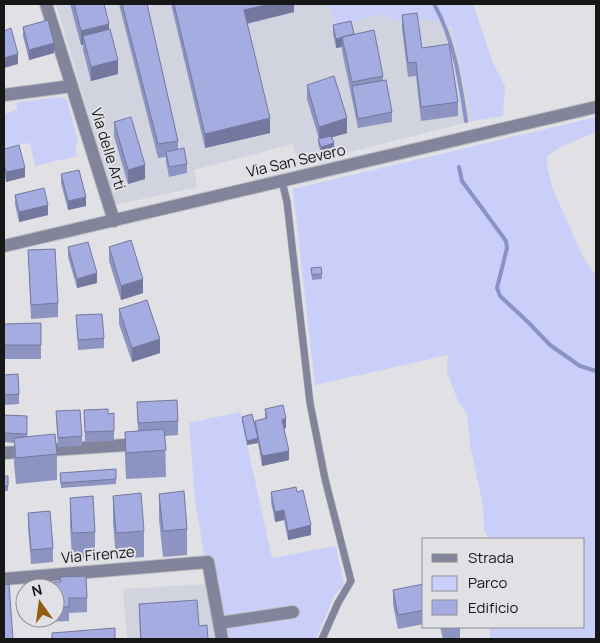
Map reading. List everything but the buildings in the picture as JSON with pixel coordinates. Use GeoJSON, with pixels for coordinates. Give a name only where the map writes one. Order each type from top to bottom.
{"type":"FeatureCollection","features":[{"type":"Feature","properties":{"kind":"street","name":"Via delle Arti"},"geometry":{"type":"LineString","coordinates":[[46,4],[114,221]]}},
{"type":"Feature","properties":{"kind":"street"},"geometry":{"type":"LineString","coordinates":[[4,95],[72,86]]}},
{"type":"Feature","properties":{"kind":"street","name":"Via San Severo"},"geometry":{"type":"LineString","coordinates":[[4,246],[596,107]]}},
{"type":"Feature","properties":{"kind":"street"},"geometry":{"type":"LineString","coordinates":[[4,453],[151,444]]}},
{"type":"Feature","properties":{"kind":"street","name":"Via Firenze"},"geometry":{"type":"LineString","coordinates":[[4,579],[208,562],[219,623]]}},
{"type":"Feature","properties":{"kind":"street"},"geometry":{"type":"LineString","coordinates":[[222,639],[219,623],[293,612]]}},
{"type":"Feature","properties":{"kind":"lane"},"geometry":{"type":"LineString","coordinates":[[282,181],[287,202],[310,403],[325,479],[351,581],[338,603],[322,639]]}},
{"type":"Feature","properties":{"kind":"shaded area"},"geometry":{"type":"Polygon","coordinates":[[[56,4],[329,4],[336,26],[383,14],[394,21],[429,20],[452,27],[473,121],[299,165],[293,144],[194,170],[197,187],[115,205],[56,4]]]}},
{"type":"Feature","properties":{"kind":"shaded area"},"geometry":{"type":"Polygon","coordinates":[[[209,584],[219,639],[127,639],[123,589],[209,584]]]}},
{"type":"Feature","properties":{"kind":"green space"},"geometry":{"type":"Polygon","coordinates":[[[329,4],[473,4],[493,63],[505,86],[503,116],[473,121],[452,27],[429,20],[394,21],[383,14],[336,26],[329,4]]]}},
{"type":"Feature","properties":{"kind":"green space"},"geometry":{"type":"Polygon","coordinates":[[[62,97],[67,100],[78,141],[75,148],[77,156],[35,166],[30,143],[4,147],[4,114],[17,110],[17,102],[62,97]]]}},
{"type":"Feature","properties":{"kind":"green space"},"geometry":{"type":"Polygon","coordinates":[[[596,117],[596,132],[562,146],[547,156],[547,165],[552,187],[583,257],[596,276],[596,639],[490,639],[490,628],[585,628],[585,538],[489,538],[484,531],[483,505],[470,445],[467,414],[458,401],[447,372],[448,355],[315,385],[293,189],[596,117]]]}},
{"type":"Feature","properties":{"kind":"green space"},"geometry":{"type":"Polygon","coordinates":[[[240,412],[272,558],[336,546],[344,585],[334,596],[316,639],[219,639],[195,501],[189,423],[240,412]]]}},
{"type":"Feature","properties":{"kind":"waterway"},"geometry":{"type":"LineString","coordinates":[[434,4],[447,31],[459,76],[466,121]]}},
{"type":"Feature","properties":{"kind":"waterway"},"geometry":{"type":"LineString","coordinates":[[459,167],[462,181],[506,241],[507,248],[497,288],[500,296],[550,345],[580,366],[596,371]]}}]}
